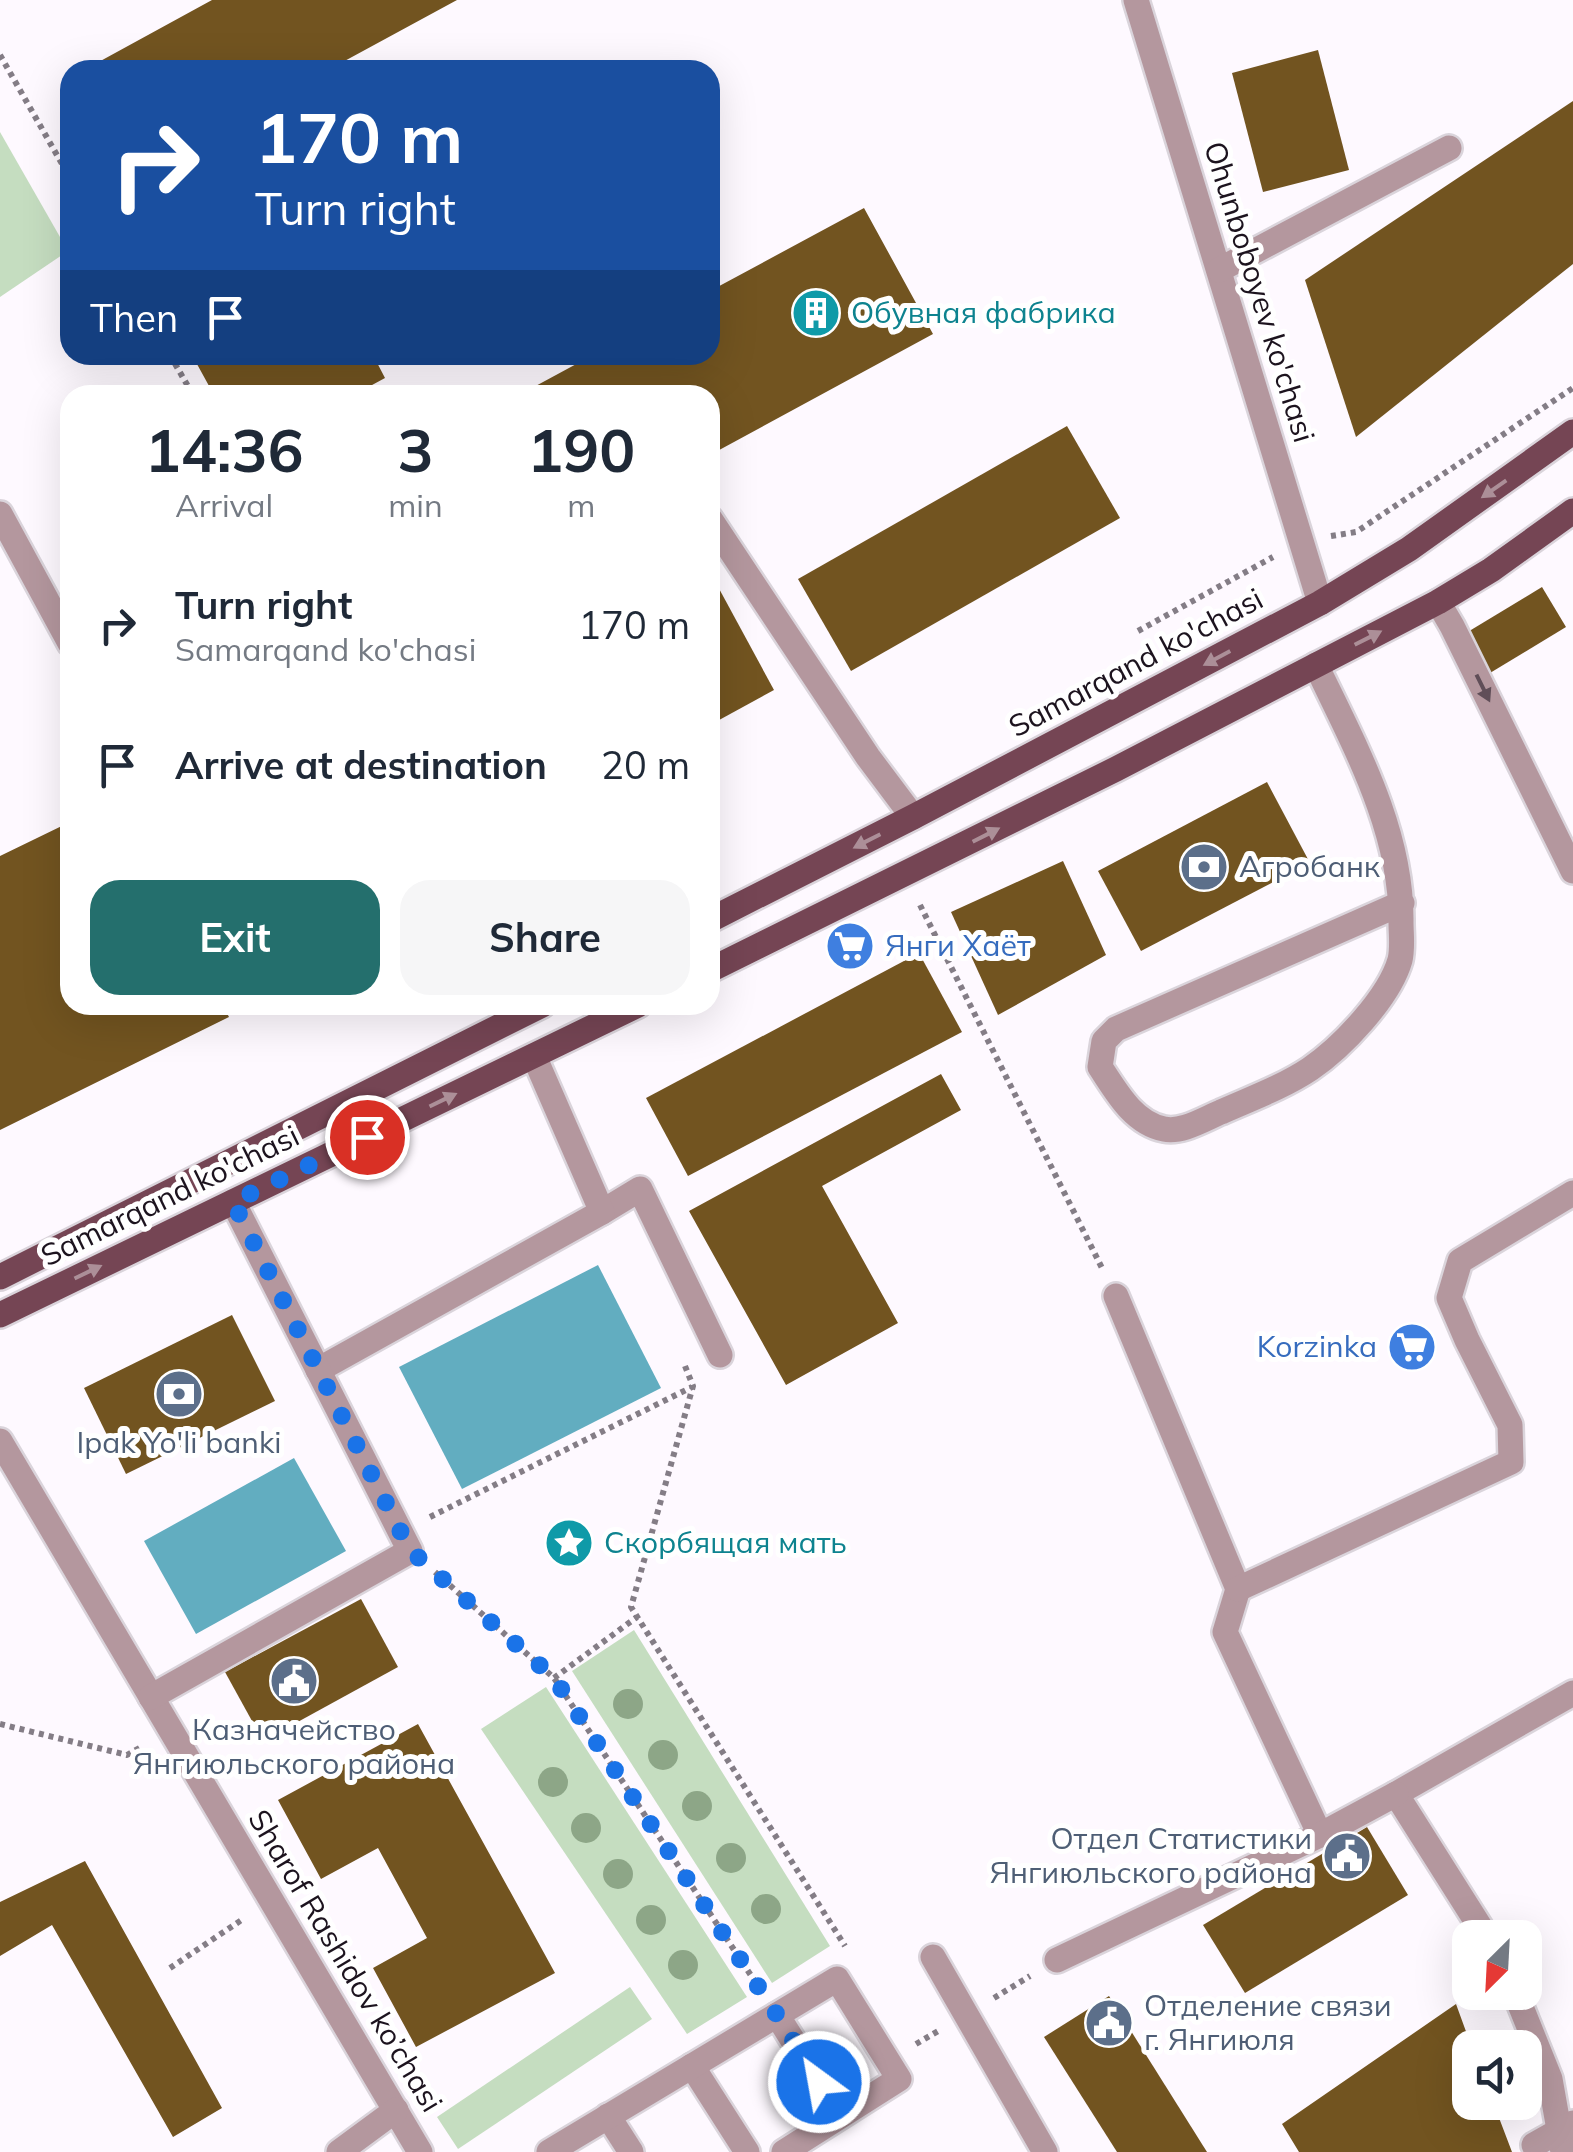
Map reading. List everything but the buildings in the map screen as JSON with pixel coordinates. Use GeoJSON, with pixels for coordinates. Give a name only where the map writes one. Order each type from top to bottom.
{"type":"FeatureCollection","features":[{"type":"Feature","properties":{"kind":"main road","name":"Samarqand ko'chasi"},"geometry":{"type":"LineString","coordinates":[[720,915],[1320,603],[1409,549],[1573,432]]}},
{"type":"Feature","properties":{"kind":"main road"},"geometry":{"type":"LineString","coordinates":[[720,965],[1116,770],[1438,602],[1492,570],[1573,511]]}},
{"type":"Feature","properties":{"kind":"main road","name":"Samarqand ko'chasi"},"geometry":{"type":"LineString","coordinates":[[0,1277],[522,1015]]}},
{"type":"Feature","properties":{"kind":"main road","name":"Samarqand ko'chasi"},"geometry":{"type":"LineString","coordinates":[[0,1315],[618,1015]]}},
{"type":"Feature","properties":{"kind":"street","name":"Ohunboboyev ko'chasi"},"geometry":{"type":"LineString","coordinates":[[1136,0],[1320,603]]}},
{"type":"Feature","properties":{"kind":"street"},"geometry":{"type":"LineString","coordinates":[[1219,270],[1449,148]]}},
{"type":"Feature","properties":{"kind":"street"},"geometry":{"type":"LineString","coordinates":[[0,514],[60,625]]}},
{"type":"Feature","properties":{"kind":"street"},"geometry":{"type":"LineString","coordinates":[[720,533],[868,757],[913,818]]}},
{"type":"Feature","properties":{"kind":"street"},"geometry":{"type":"LineString","coordinates":[[1438,602],[1573,871]]}},
{"type":"Feature","properties":{"kind":"street"},"geometry":{"type":"LineString","coordinates":[[1316,665],[1361,758],[1393,852],[1402,903],[1401,957],[1387,991],[1360,1025],[1311,1069],[1191,1124],[1168,1130],[1148,1124],[1121,1099],[1100,1067],[1104,1041],[1116,1029],[1402,903]]}},
{"type":"Feature","properties":{"kind":"street"},"geometry":{"type":"LineString","coordinates":[[534,1056],[602,1212]]}},
{"type":"Feature","properties":{"kind":"street"},"geometry":{"type":"LineString","coordinates":[[318,1370],[640,1189],[720,1356]]}},
{"type":"Feature","properties":{"kind":"street"},"geometry":{"type":"LineString","coordinates":[[1238,1590],[1510,1462],[1510,1425],[1449,1298],[1460,1261],[1573,1193]]}},
{"type":"Feature","properties":{"kind":"street"},"geometry":{"type":"LineString","coordinates":[[152,1698],[405,1541],[233,1202]]}},
{"type":"Feature","properties":{"kind":"street"},"geometry":{"type":"LineString","coordinates":[[1116,1296],[1238,1590],[1225,1632],[1320,1835]]}},
{"type":"Feature","properties":{"kind":"street","name":"Sharof Rashidov ko’chasi"},"geometry":{"type":"LineString","coordinates":[[0,1441],[420,2152]]}},
{"type":"Feature","properties":{"kind":"street"},"geometry":{"type":"LineString","coordinates":[[1057,1960],[1320,1835],[1573,1693]]}},
{"type":"Feature","properties":{"kind":"street"},"geometry":{"type":"LineString","coordinates":[[1396,1794],[1476,1920]]}},
{"type":"Feature","properties":{"kind":"street"},"geometry":{"type":"LineString","coordinates":[[933,1957],[1045,2152]]}},
{"type":"Feature","properties":{"kind":"street"},"geometry":{"type":"LineString","coordinates":[[548,2152],[838,1979],[899,2079],[784,2152]]}},
{"type":"Feature","properties":{"kind":"street"},"geometry":{"type":"LineString","coordinates":[[1522,2010],[1550,2080],[1565,2135],[1534,2145]]}},
{"type":"Feature","properties":{"kind":"street"},"geometry":{"type":"LineString","coordinates":[[777,2015],[840,2116]]}},
{"type":"Feature","properties":{"kind":"street"},"geometry":{"type":"LineString","coordinates":[[692,2066],[747,2152]]}},
{"type":"Feature","properties":{"kind":"street"},"geometry":{"type":"LineString","coordinates":[[339,2152],[396,2110]]}},
{"type":"Feature","properties":{"kind":"street"},"geometry":{"type":"LineString","coordinates":[[608,2116],[632,2152]]}},
{"type":"Feature","properties":{"kind":"path"},"geometry":{"type":"LineString","coordinates":[[0,55],[60,160]]}},
{"type":"Feature","properties":{"kind":"path"},"geometry":{"type":"LineString","coordinates":[[1138,631],[1302,542],[1356,532],[1573,388]]}},
{"type":"Feature","properties":{"kind":"path"},"geometry":{"type":"LineString","coordinates":[[920,906],[1116,1296]]}},
{"type":"Feature","properties":{"kind":"path"},"geometry":{"type":"LineString","coordinates":[[678,1350],[693,1386],[631,1607],[852,1957]]}},
{"type":"Feature","properties":{"kind":"path"},"geometry":{"type":"LineString","coordinates":[[693,1386],[405,1541],[554,1678],[777,2015]]}},
{"type":"Feature","properties":{"kind":"path"},"geometry":{"type":"LineString","coordinates":[[554,1678],[637,1617]]}},
{"type":"Feature","properties":{"kind":"path"},"geometry":{"type":"LineString","coordinates":[[0,1724],[127,1755]]}},
{"type":"Feature","properties":{"kind":"path"},"geometry":{"type":"LineString","coordinates":[[170,1968],[271,1900]]}},
{"type":"Feature","properties":{"kind":"path"},"geometry":{"type":"LineString","coordinates":[[888,2061],[1057,1960]]}},
{"type":"Feature","properties":{"kind":"green space"},"geometry":{"type":"Polygon","coordinates":[[[0,132],[60,237],[60,256],[0,297],[0,132]]]}},
{"type":"Feature","properties":{"kind":"green space"},"geometry":{"type":"Polygon","coordinates":[[[634,1630],[830,1946],[772,1983],[572,1671],[634,1630]]]}},
{"type":"Feature","properties":{"kind":"green space"},"geometry":{"type":"Polygon","coordinates":[[[546,1687],[747,1997],[687,2034],[481,1729],[546,1687]]]}},
{"type":"Feature","properties":{"kind":"green space"},"geometry":{"type":"Polygon","coordinates":[[[630,1987],[652,2019],[458,2149],[437,2117],[630,1987]]]}},
{"type":"Feature","properties":{"kind":"water"},"geometry":{"type":"Polygon","coordinates":[[[598,1265],[661,1388],[462,1489],[399,1367],[598,1265]]]}},
{"type":"Feature","properties":{"kind":"water"},"geometry":{"type":"Polygon","coordinates":[[[294,1458],[346,1551],[196,1634],[144,1541],[294,1458]]]}},
{"type":"Feature","properties":{"kind":"place","name":"Обувная фабрика"},"geometry":{"type":"Point","coordinates":[816,313]}},
{"type":"Feature","properties":{"kind":"place","name":"Агробанк"},"geometry":{"type":"Point","coordinates":[1204,867]}},
{"type":"Feature","properties":{"kind":"place","name":"Янги Хаёт"},"geometry":{"type":"Point","coordinates":[850,946]}},
{"type":"Feature","properties":{"kind":"place","name":"Korzinka"},"geometry":{"type":"Point","coordinates":[1412,1347]}},
{"type":"Feature","properties":{"kind":"place","name":"Ipak Yo'li banki"},"geometry":{"type":"Point","coordinates":[179,1394]}},
{"type":"Feature","properties":{"kind":"place","name":"Скорбящая мать"},"geometry":{"type":"Point","coordinates":[569,1543]}},
{"type":"Feature","properties":{"kind":"place","name":"Казначейство Янгиюльского района"},"geometry":{"type":"Point","coordinates":[294,1681]}},
{"type":"Feature","properties":{"kind":"place","name":"Отдел Статистики Янгиюльского района"},"geometry":{"type":"Point","coordinates":[1347,1856]}},
{"type":"Feature","properties":{"kind":"place","name":"Отделение связи г. Янгиюля"},"geometry":{"type":"Point","coordinates":[1109,2023]}},
{"type":"Feature","properties":{"kind":"route"},"geometry":{"type":"LineString","coordinates":[[367,1137],[233,1202],[410,1550],[554,1678],[819,2082]]}}]}
